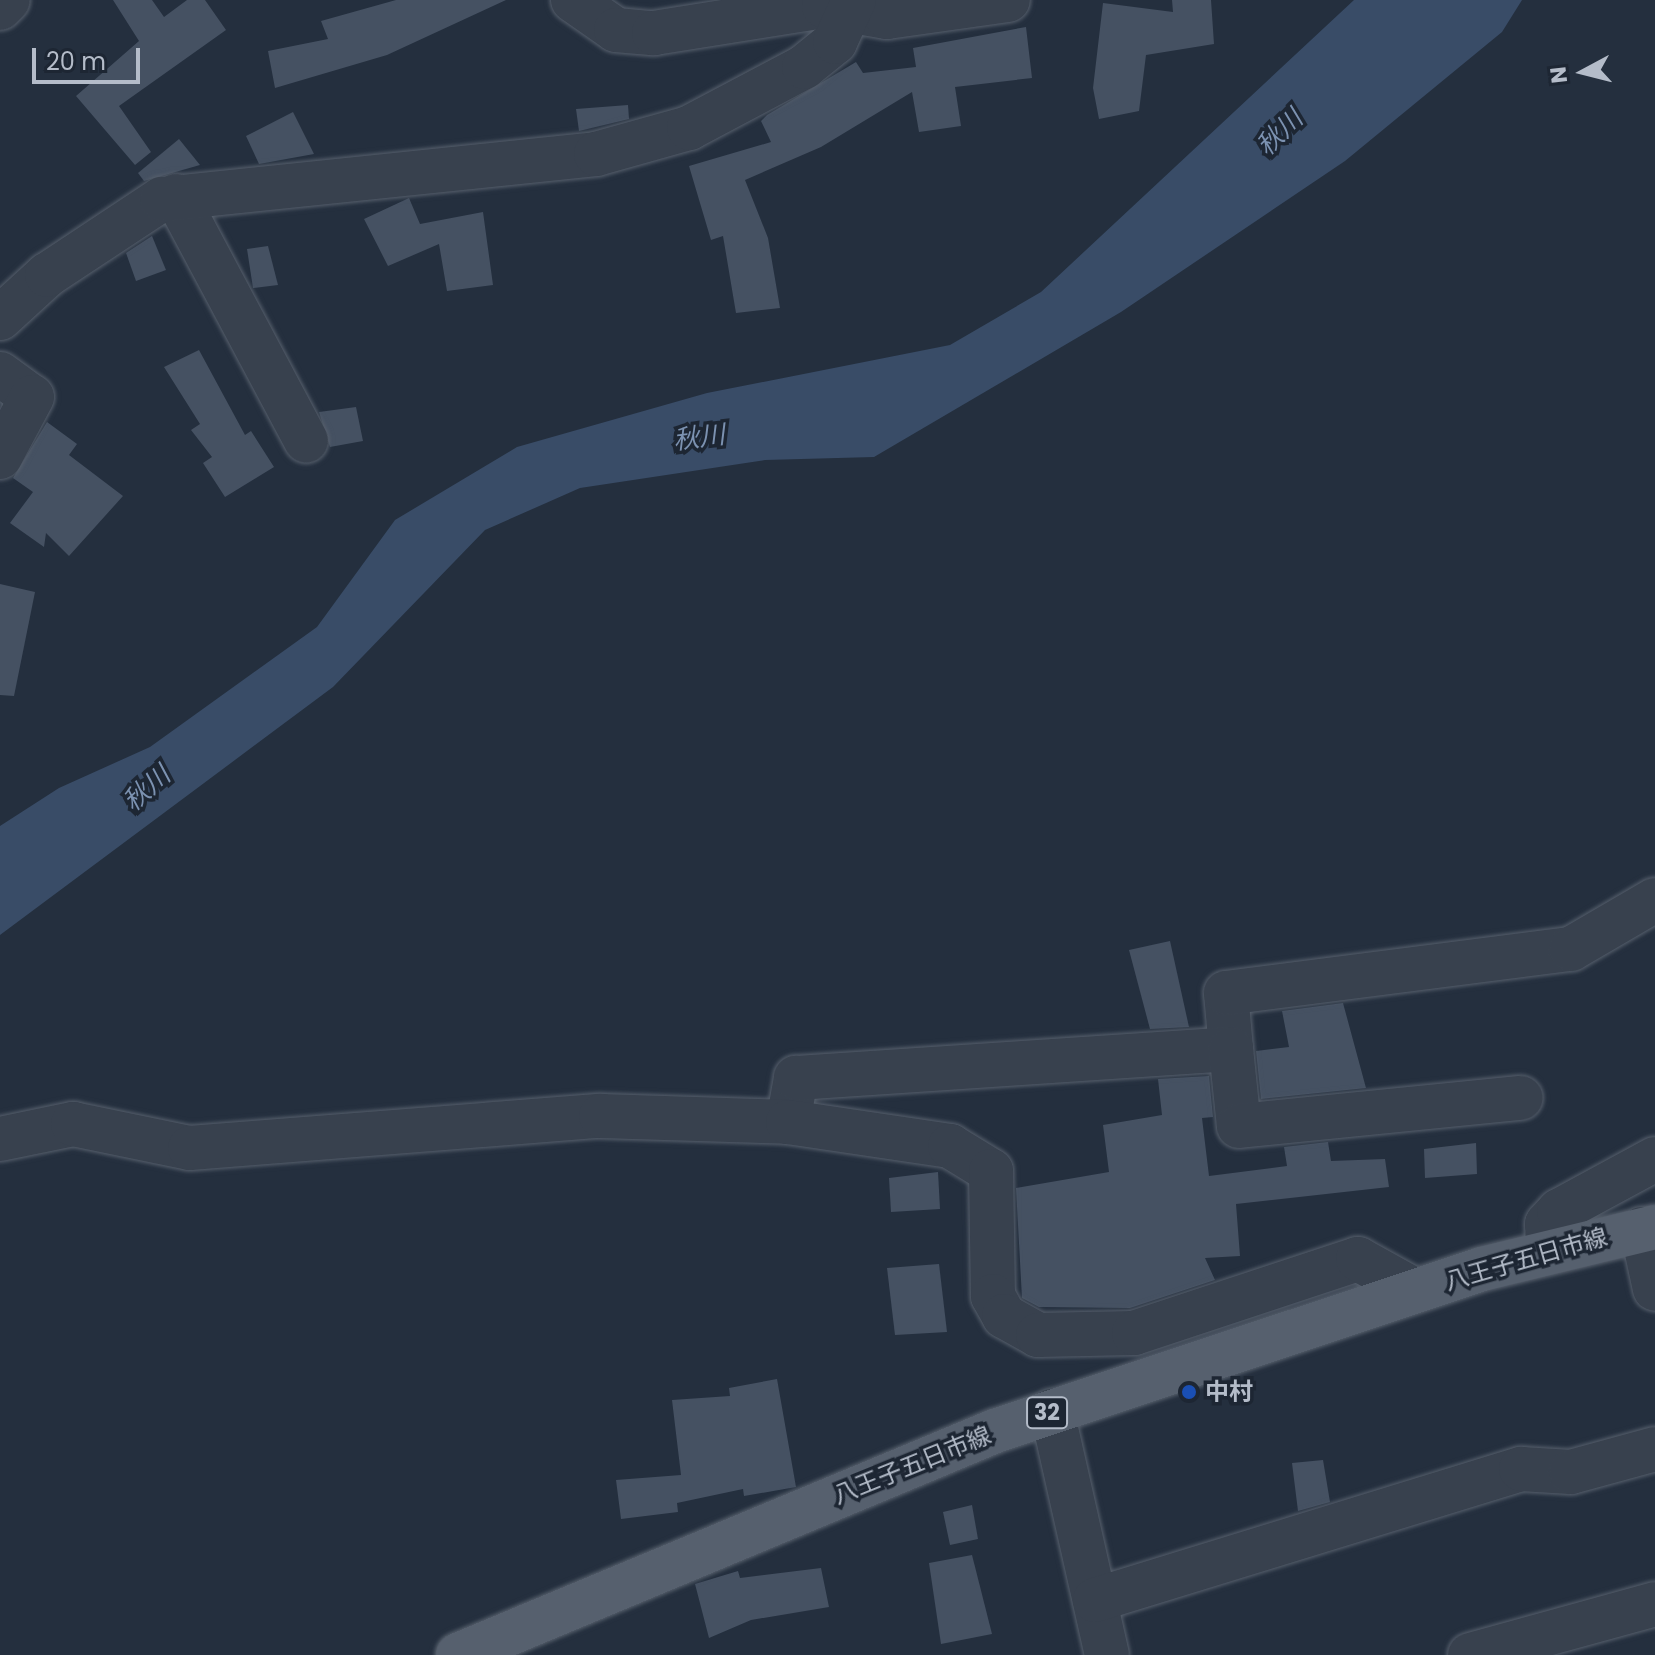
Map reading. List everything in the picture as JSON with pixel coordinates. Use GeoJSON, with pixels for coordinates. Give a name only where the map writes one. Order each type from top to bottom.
{"type":"FeatureCollection","features":[{"type":"Feature","properties":{"kind":"main road","name":"八王子五日市線"},"geometry":{"type":"LineString","coordinates":[[458,1655],[1052,1411],[1548,1249],[1648,1228]]}},
{"type":"Feature","properties":{"kind":"street"},"geometry":{"type":"LineString","coordinates":[[0,8],[8,0]]}},
{"type":"Feature","properties":{"kind":"street"},"geometry":{"type":"LineString","coordinates":[[573,0],[616,30],[654,33],[725,11],[852,5],[887,17],[1008,0]]}},
{"type":"Feature","properties":{"kind":"street"},"geometry":{"type":"LineString","coordinates":[[0,318],[134,214],[176,196],[509,166],[644,144],[804,67],[835,42],[852,5]]}},
{"type":"Feature","properties":{"kind":"street"},"geometry":{"type":"LineString","coordinates":[[176,196],[306,441]]}},
{"type":"Feature","properties":{"kind":"street"},"geometry":{"type":"LineString","coordinates":[[0,374],[32,397],[0,457]]}},
{"type":"Feature","properties":{"kind":"street"},"geometry":{"type":"LineString","coordinates":[[1521,1098],[1239,1126],[1226,993],[1571,949],[1653,906]]}},
{"type":"Feature","properties":{"kind":"street"},"geometry":{"type":"LineString","coordinates":[[788,1122],[796,1078],[1231,1049]]}},
{"type":"Feature","properties":{"kind":"street"},"geometry":{"type":"LineString","coordinates":[[0,1139],[73,1124],[190,1148],[601,1116],[788,1122],[950,1146],[991,1171],[993,1296],[1004,1316],[1038,1335],[1134,1333],[1358,1259],[1416,1291]]}},
{"type":"Feature","properties":{"kind":"street"},"geometry":{"type":"LineString","coordinates":[[1548,1249],[1547,1224],[1559,1211],[1655,1159]]}},
{"type":"Feature","properties":{"kind":"street"},"geometry":{"type":"LineString","coordinates":[[1648,1228],[1655,1289]]}},
{"type":"Feature","properties":{"kind":"street"},"geometry":{"type":"LineString","coordinates":[[1052,1411],[1107,1655]]}},
{"type":"Feature","properties":{"kind":"street"},"geometry":{"type":"LineString","coordinates":[[1095,1600],[1521,1469],[1571,1472],[1655,1449]]}},
{"type":"Feature","properties":{"kind":"street"},"geometry":{"type":"LineString","coordinates":[[1470,1655],[1655,1604]]}},
{"type":"Feature","properties":{"kind":"water","name":"秋川"},"geometry":{"type":"Polygon","coordinates":[[[1354,0],[1522,0],[1502,32],[1345,161],[1121,312],[874,457],[765,460],[580,488],[485,530],[333,687],[0,935],[0,826],[59,788],[150,747],[317,627],[395,520],[517,447],[707,393],[950,345],[1041,292],[1354,0]]]}},
{"type":"Feature","properties":{"kind":"building"},"geometry":{"type":"Polygon","coordinates":[[[113,0],[152,0],[164,17],[187,0],[205,0],[226,30],[119,106],[151,152],[135,165],[76,96],[139,41],[113,0]]]}},
{"type":"Feature","properties":{"kind":"building"},"geometry":{"type":"Polygon","coordinates":[[[396,0],[506,0],[387,55],[275,88],[268,51],[328,39],[321,21],[396,0]]]}},
{"type":"Feature","properties":{"kind":"building"},"geometry":{"type":"Polygon","coordinates":[[[1172,0],[1211,0],[1214,44],[1146,55],[1139,111],[1099,119],[1093,88],[1103,3],[1173,12],[1172,0]]]}},
{"type":"Feature","properties":{"kind":"building"},"geometry":{"type":"Polygon","coordinates":[[[1026,27],[1032,78],[955,87],[961,126],[919,132],[912,92],[821,147],[745,180],[768,238],[780,308],[736,313],[723,236],[711,240],[689,166],[771,142],[761,121],[767,115],[856,62],[863,73],[916,67],[913,48],[1026,27]]]}},
{"type":"Feature","properties":{"kind":"building"},"geometry":{"type":"Polygon","coordinates":[[[628,105],[629,119],[579,131],[576,109],[628,105]]]}},
{"type":"Feature","properties":{"kind":"building"},"geometry":{"type":"Polygon","coordinates":[[[293,112],[314,154],[259,164],[246,136],[293,112]]]}},
{"type":"Feature","properties":{"kind":"building"},"geometry":{"type":"Polygon","coordinates":[[[179,139],[200,165],[144,181],[138,173],[179,139]]]}},
{"type":"Feature","properties":{"kind":"building"},"geometry":{"type":"Polygon","coordinates":[[[409,198],[420,224],[483,212],[493,285],[447,291],[439,244],[388,266],[364,219],[409,198]]]}},
{"type":"Feature","properties":{"kind":"building"},"geometry":{"type":"Polygon","coordinates":[[[152,236],[166,270],[136,281],[126,253],[152,236]]]}},
{"type":"Feature","properties":{"kind":"building"},"geometry":{"type":"Polygon","coordinates":[[[268,246],[278,285],[253,288],[247,249],[268,246]]]}},
{"type":"Feature","properties":{"kind":"building"},"geometry":{"type":"Polygon","coordinates":[[[199,350],[245,435],[251,431],[274,467],[225,497],[203,463],[212,457],[191,430],[200,424],[164,367],[199,350]]]}},
{"type":"Feature","properties":{"kind":"building"},"geometry":{"type":"Polygon","coordinates":[[[356,407],[363,441],[330,447],[319,412],[356,407]]]}},
{"type":"Feature","properties":{"kind":"building"},"geometry":{"type":"Polygon","coordinates":[[[47,422],[77,444],[69,455],[123,496],[69,556],[46,533],[44,547],[10,523],[33,492],[13,478],[47,422]]]}},
{"type":"Feature","properties":{"kind":"building"},"geometry":{"type":"Polygon","coordinates":[[[0,584],[35,592],[14,696],[0,695],[0,584]]]}},
{"type":"Feature","properties":{"kind":"building"},"geometry":{"type":"Polygon","coordinates":[[[1170,941],[1189,1027],[1150,1029],[1129,950],[1170,941]]]}},
{"type":"Feature","properties":{"kind":"building"},"geometry":{"type":"Polygon","coordinates":[[[1343,1003],[1366,1088],[1261,1099],[1256,1051],[1289,1047],[1282,1011],[1343,1003]]]}},
{"type":"Feature","properties":{"kind":"building"},"geometry":{"type":"Polygon","coordinates":[[[1209,1076],[1213,1117],[1202,1118],[1209,1176],[1287,1166],[1284,1147],[1328,1142],[1331,1161],[1385,1159],[1389,1187],[1236,1204],[1240,1256],[1205,1258],[1215,1280],[1130,1308],[1039,1307],[1022,1298],[1016,1188],[1109,1172],[1103,1125],[1162,1115],[1158,1079],[1209,1076]]]}},
{"type":"Feature","properties":{"kind":"building"},"geometry":{"type":"Polygon","coordinates":[[[1476,1143],[1477,1174],[1425,1178],[1424,1149],[1476,1143]]]}},
{"type":"Feature","properties":{"kind":"building"},"geometry":{"type":"Polygon","coordinates":[[[938,1172],[940,1209],[891,1212],[889,1178],[938,1172]]]}},
{"type":"Feature","properties":{"kind":"building"},"geometry":{"type":"Polygon","coordinates":[[[939,1264],[947,1332],[895,1335],[887,1268],[939,1264]]]}},
{"type":"Feature","properties":{"kind":"building"},"geometry":{"type":"Polygon","coordinates":[[[777,1379],[796,1487],[744,1496],[743,1489],[677,1503],[678,1512],[621,1519],[616,1480],[681,1475],[672,1400],[730,1396],[729,1388],[777,1379]]]}},
{"type":"Feature","properties":{"kind":"building"},"geometry":{"type":"Polygon","coordinates":[[[1323,1460],[1330,1502],[1298,1511],[1292,1463],[1323,1460]]]}},
{"type":"Feature","properties":{"kind":"building"},"geometry":{"type":"Polygon","coordinates":[[[972,1505],[978,1539],[950,1545],[943,1512],[972,1505]]]}},
{"type":"Feature","properties":{"kind":"building"},"geometry":{"type":"Polygon","coordinates":[[[972,1555],[992,1634],[941,1644],[929,1563],[972,1555]]]}},
{"type":"Feature","properties":{"kind":"building"},"geometry":{"type":"Polygon","coordinates":[[[821,1568],[829,1607],[751,1620],[709,1638],[695,1584],[738,1571],[740,1578],[821,1568]]]}},
{"type":"Feature","properties":{"kind":"place","name":"中村"},"geometry":{"type":"Point","coordinates":[1189,1392]}}]}
